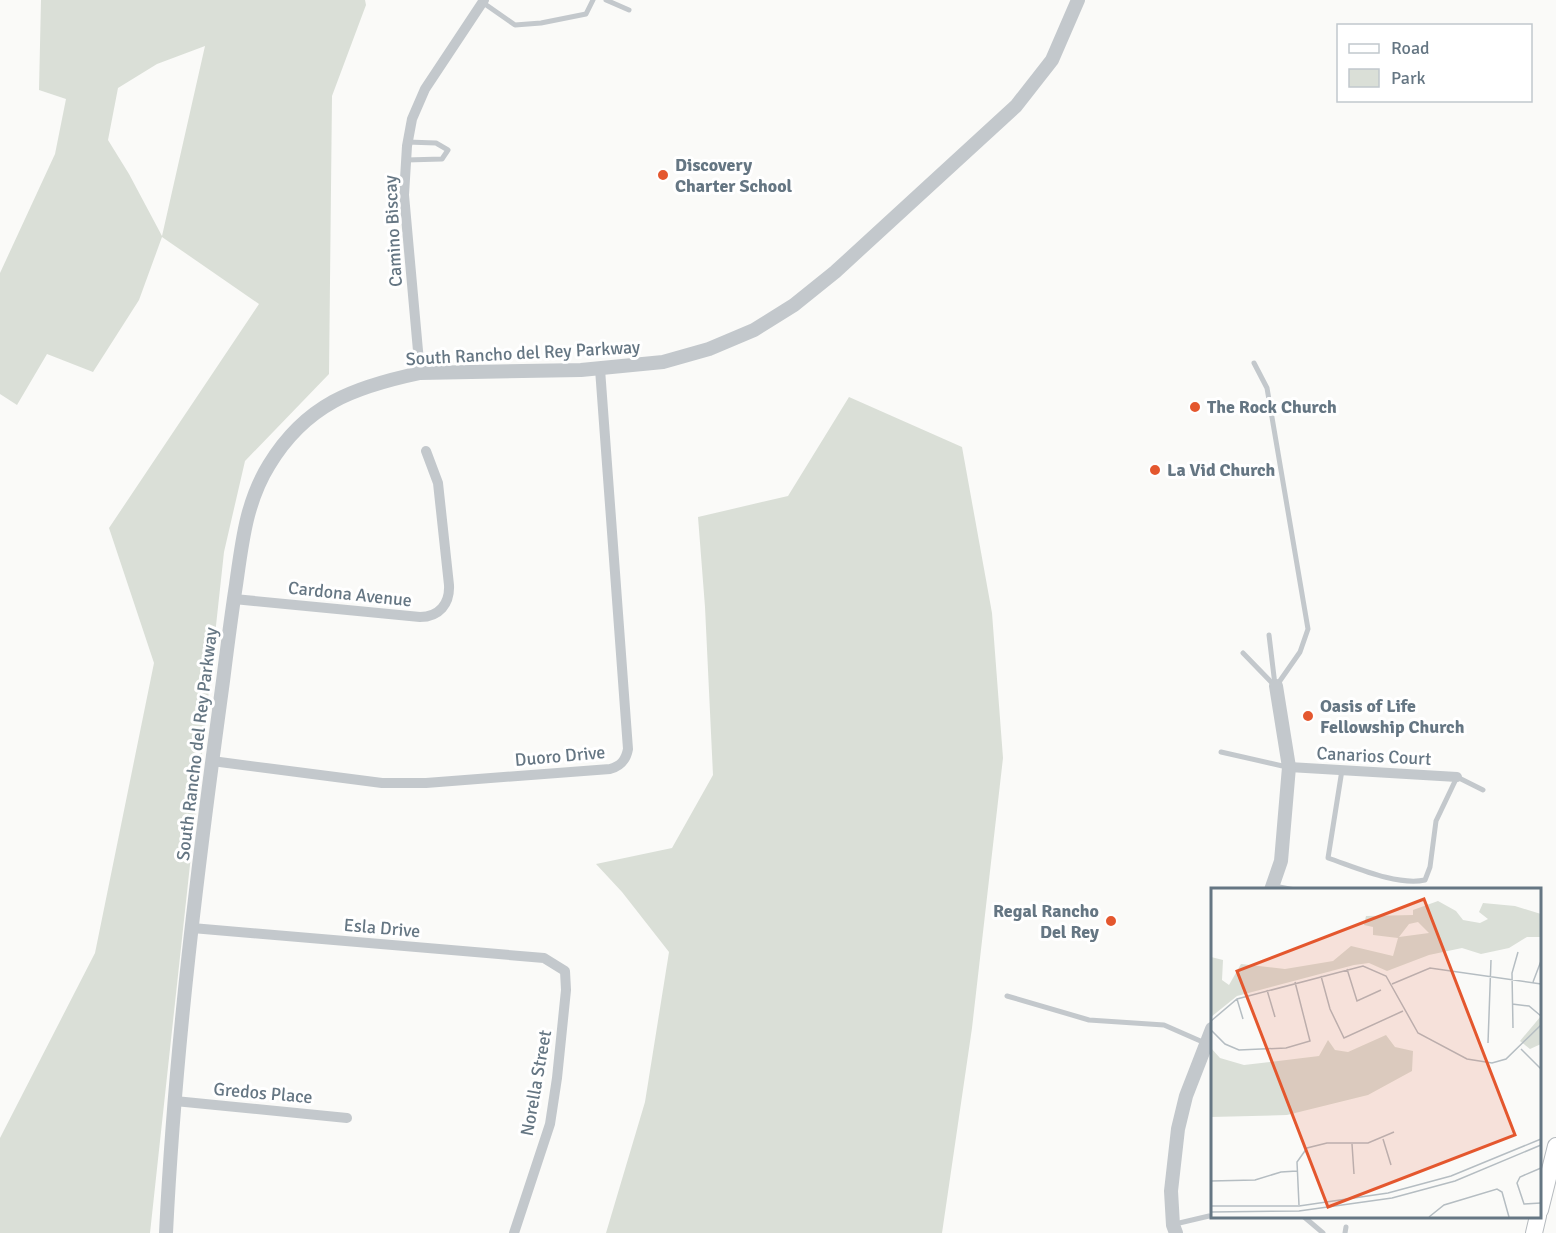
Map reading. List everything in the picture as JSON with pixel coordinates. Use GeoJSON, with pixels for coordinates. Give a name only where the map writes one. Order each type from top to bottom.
{"type":"FeatureCollection","features":[{"type":"Feature","properties":{"kind":"main road"},"geometry":{"type":"LineString","coordinates":[[1541,1202],[1556,1146]]}},
{"type":"Feature","properties":{"kind":"main road"},"geometry":{"type":"LineString","coordinates":[[1534,1233],[1538,1218]]}},
{"type":"Feature","properties":{"kind":"street","name":"South Rancho del Rey Parkway"},"geometry":{"type":"LineString","coordinates":[[166,1233],[175,1101],[192,928],[212,761],[242,539],[252,501],[268,466],[289,438],[314,414],[359,388],[420,373],[600,369],[663,362],[709,349],[754,330],[794,305],[852,256],[1016,106],[1052,60],[1078,0]]}},
{"type":"Feature","properties":{"kind":"street","name":"Camino Biscay"},"geometry":{"type":"LineString","coordinates":[[420,373],[404,195],[407,142],[412,119],[425,89],[483,1]]}},
{"type":"Feature","properties":{"kind":"street","name":"Duoro Drive"},"geometry":{"type":"LineString","coordinates":[[212,761],[382,783],[426,783],[610,769],[620,765],[628,749],[600,369]]}},
{"type":"Feature","properties":{"kind":"street","name":"Cardona Avenue"},"geometry":{"type":"LineString","coordinates":[[234,598],[420,618],[440,611],[448,599],[449,585],[438,483],[426,451]]}},
{"type":"Feature","properties":{"kind":"street"},"geometry":{"type":"LineString","coordinates":[[1272,888],[1281,861],[1289,767],[1276,686]]}},
{"type":"Feature","properties":{"kind":"street","name":"Canarios Court"},"geometry":{"type":"LineString","coordinates":[[1289,767],[1456,777]]}},
{"type":"Feature","properties":{"kind":"street","name":"Esla Drive"},"geometry":{"type":"LineString","coordinates":[[192,928],[544,958],[565,971]]}},
{"type":"Feature","properties":{"kind":"street","name":"Norella Street"},"geometry":{"type":"LineString","coordinates":[[514,1233],[550,1124],[566,990],[565,971]]}},
{"type":"Feature","properties":{"kind":"street"},"geometry":{"type":"LineString","coordinates":[[1175,1229],[1171,1191],[1178,1128],[1186,1096],[1211,1032]]}},
{"type":"Feature","properties":{"kind":"street","name":"Gredos Place"},"geometry":{"type":"LineString","coordinates":[[175,1101],[347,1118]]}},
{"type":"Feature","properties":{"kind":"lane"},"geometry":{"type":"LineString","coordinates":[[483,1],[515,25],[586,14],[593,0]]}},
{"type":"Feature","properties":{"kind":"lane"},"geometry":{"type":"LineString","coordinates":[[606,0],[629,10]]}},
{"type":"Feature","properties":{"kind":"lane"},"geometry":{"type":"LineString","coordinates":[[406,160],[442,159],[448,150],[436,143],[407,142]]}},
{"type":"Feature","properties":{"kind":"lane"},"geometry":{"type":"LineString","coordinates":[[1254,363],[1267,388],[1308,629],[1300,652],[1276,686]]}},
{"type":"Feature","properties":{"kind":"lane"},"geometry":{"type":"LineString","coordinates":[[1269,635],[1276,686]]}},
{"type":"Feature","properties":{"kind":"lane"},"geometry":{"type":"LineString","coordinates":[[1243,653],[1276,686]]}},
{"type":"Feature","properties":{"kind":"lane"},"geometry":{"type":"LineString","coordinates":[[1221,752],[1289,767]]}},
{"type":"Feature","properties":{"kind":"lane"},"geometry":{"type":"LineString","coordinates":[[1342,770],[1328,858],[1383,876],[1418,881],[1425,880],[1428,874],[1436,821],[1456,777],[1483,790]]}},
{"type":"Feature","properties":{"kind":"lane"},"geometry":{"type":"LineString","coordinates":[[1007,996],[1089,1020],[1164,1025],[1206,1044]]}},
{"type":"Feature","properties":{"kind":"lane"},"geometry":{"type":"LineString","coordinates":[[1175,1229],[1209,1216]]}},
{"type":"Feature","properties":{"kind":"lane"},"geometry":{"type":"LineString","coordinates":[[1305,1218],[1323,1233]]}},
{"type":"Feature","properties":{"kind":"green space"},"geometry":{"type":"Polygon","coordinates":[[[41,0],[365,0],[366,5],[332,96],[329,374],[245,461],[224,552],[150,1233],[0,1233],[0,1138],[95,953],[154,663],[109,528],[259,304],[162,237],[139,300],[93,372],[47,354],[17,405],[0,394],[0,273],[55,154],[66,99],[39,90],[41,0]],[[205,46],[157,64],[118,88],[108,140],[162,236],[205,46]]]}},
{"type":"Feature","properties":{"kind":"green space"},"geometry":{"type":"Polygon","coordinates":[[[849,397],[962,447],[992,613],[1003,758],[972,1028],[942,1233],[606,1233],[645,1102],[669,952],[622,892],[596,864],[672,848],[713,775],[698,517],[788,496],[849,397]]]}},
{"type":"Feature","properties":{"kind":"place","name":"Discovery Charter School"},"geometry":{"type":"Point","coordinates":[663,175]}},
{"type":"Feature","properties":{"kind":"place","name":"The Rock Church"},"geometry":{"type":"Point","coordinates":[1195,407]}},
{"type":"Feature","properties":{"kind":"place","name":"La Vid Church"},"geometry":{"type":"Point","coordinates":[1155,470]}},
{"type":"Feature","properties":{"kind":"place","name":"Oasis of Life Fellowship Church"},"geometry":{"type":"Point","coordinates":[1308,716]}},
{"type":"Feature","properties":{"kind":"place","name":"Regal Rancho Del Rey"},"geometry":{"type":"Point","coordinates":[1111,921]}}]}
